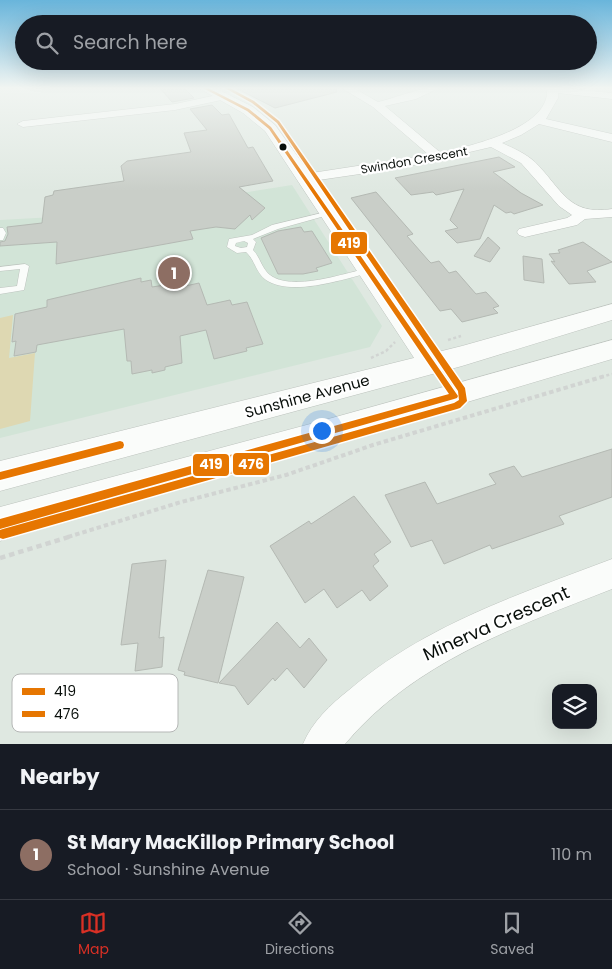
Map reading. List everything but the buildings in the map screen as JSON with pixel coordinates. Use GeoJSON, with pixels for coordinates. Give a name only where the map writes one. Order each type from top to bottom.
{"type":"FeatureCollection","features":[{"type":"Feature","properties":{"kind":"main road"},"geometry":{"type":"LineString","coordinates":[[265,122],[306,178],[454,396]]}},
{"type":"Feature","properties":{"kind":"main road","name":"Sunshine Avenue"},"geometry":{"type":"LineString","coordinates":[[0,476],[432,363],[612,312]]}},
{"type":"Feature","properties":{"kind":"main road"},"geometry":{"type":"LineString","coordinates":[[0,524],[454,396],[612,349]]}},
{"type":"Feature","properties":{"kind":"main road"},"geometry":{"type":"LineString","coordinates":[[0,530],[37,513]]}},
{"type":"Feature","properties":{"kind":"street"},"geometry":{"type":"LineString","coordinates":[[23,124],[43,122]]}},
{"type":"Feature","properties":{"kind":"street"},"geometry":{"type":"LineString","coordinates":[[397,122],[439,157]]}},
{"type":"Feature","properties":{"kind":"street","name":"Swindon Crescent"},"geometry":{"type":"LineString","coordinates":[[306,178],[439,157],[493,143],[535,122]]}},
{"type":"Feature","properties":{"kind":"street"},"geometry":{"type":"LineString","coordinates":[[545,122],[612,138]]}},
{"type":"Feature","properties":{"kind":"street"},"geometry":{"type":"LineString","coordinates":[[493,143],[528,163],[559,197],[581,215],[595,216],[612,213]]}},
{"type":"Feature","properties":{"kind":"street"},"geometry":{"type":"LineString","coordinates":[[525,232],[572,222],[581,215]]}},
{"type":"Feature","properties":{"kind":"street","name":"Minerva Crescent"},"geometry":{"type":"LineString","coordinates":[[321,744],[355,706],[384,680],[414,660],[476,628],[612,574]]}},
{"type":"Feature","properties":{"kind":"lane"},"geometry":{"type":"LineString","coordinates":[[330,213],[269,229],[254,237],[234,240],[230,246],[236,250],[247,250],[256,258],[267,277],[278,283],[301,284],[369,270]]}},
{"type":"Feature","properties":{"kind":"lane"},"geometry":{"type":"LineString","coordinates":[[0,230],[2,233],[0,238]]}},
{"type":"Feature","properties":{"kind":"lane"},"geometry":{"type":"LineString","coordinates":[[244,238],[252,244],[247,250]]}},
{"type":"Feature","properties":{"kind":"lane"},"geometry":{"type":"LineString","coordinates":[[0,269],[25,266],[21,288],[0,291]]}},
{"type":"Feature","properties":{"kind":"path"},"geometry":{"type":"LineString","coordinates":[[0,558],[188,500],[286,475],[373,445],[612,374]]}},
{"type":"Feature","properties":{"kind":"shaded area"},"geometry":{"type":"Polygon","coordinates":[[[292,185],[382,326],[370,347],[0,438],[0,220],[108,214],[292,185]]]}},
{"type":"Feature","properties":{"kind":"shaded area"},"geometry":{"type":"Polygon","coordinates":[[[13,315],[9,358],[35,353],[30,421],[0,429],[0,318],[13,315]]]}},
{"type":"Feature","properties":{"kind":"transit line","name":"419"},"geometry":{"type":"LineString","coordinates":[[0,524],[454,396],[270,128],[262,122]]}},
{"type":"Feature","properties":{"kind":"transit line","name":"476"},"geometry":{"type":"LineString","coordinates":[[3,534],[457,406],[463,401],[462,390],[278,122]]}},
{"type":"Feature","properties":{"kind":"transit line","name":"419"},"geometry":{"type":"LineString","coordinates":[[0,476],[120,445]]}},
{"type":"Feature","properties":{"kind":"place","name":"St Mary MacKillop Primary School"},"geometry":{"type":"Point","coordinates":[174,273]}}]}
